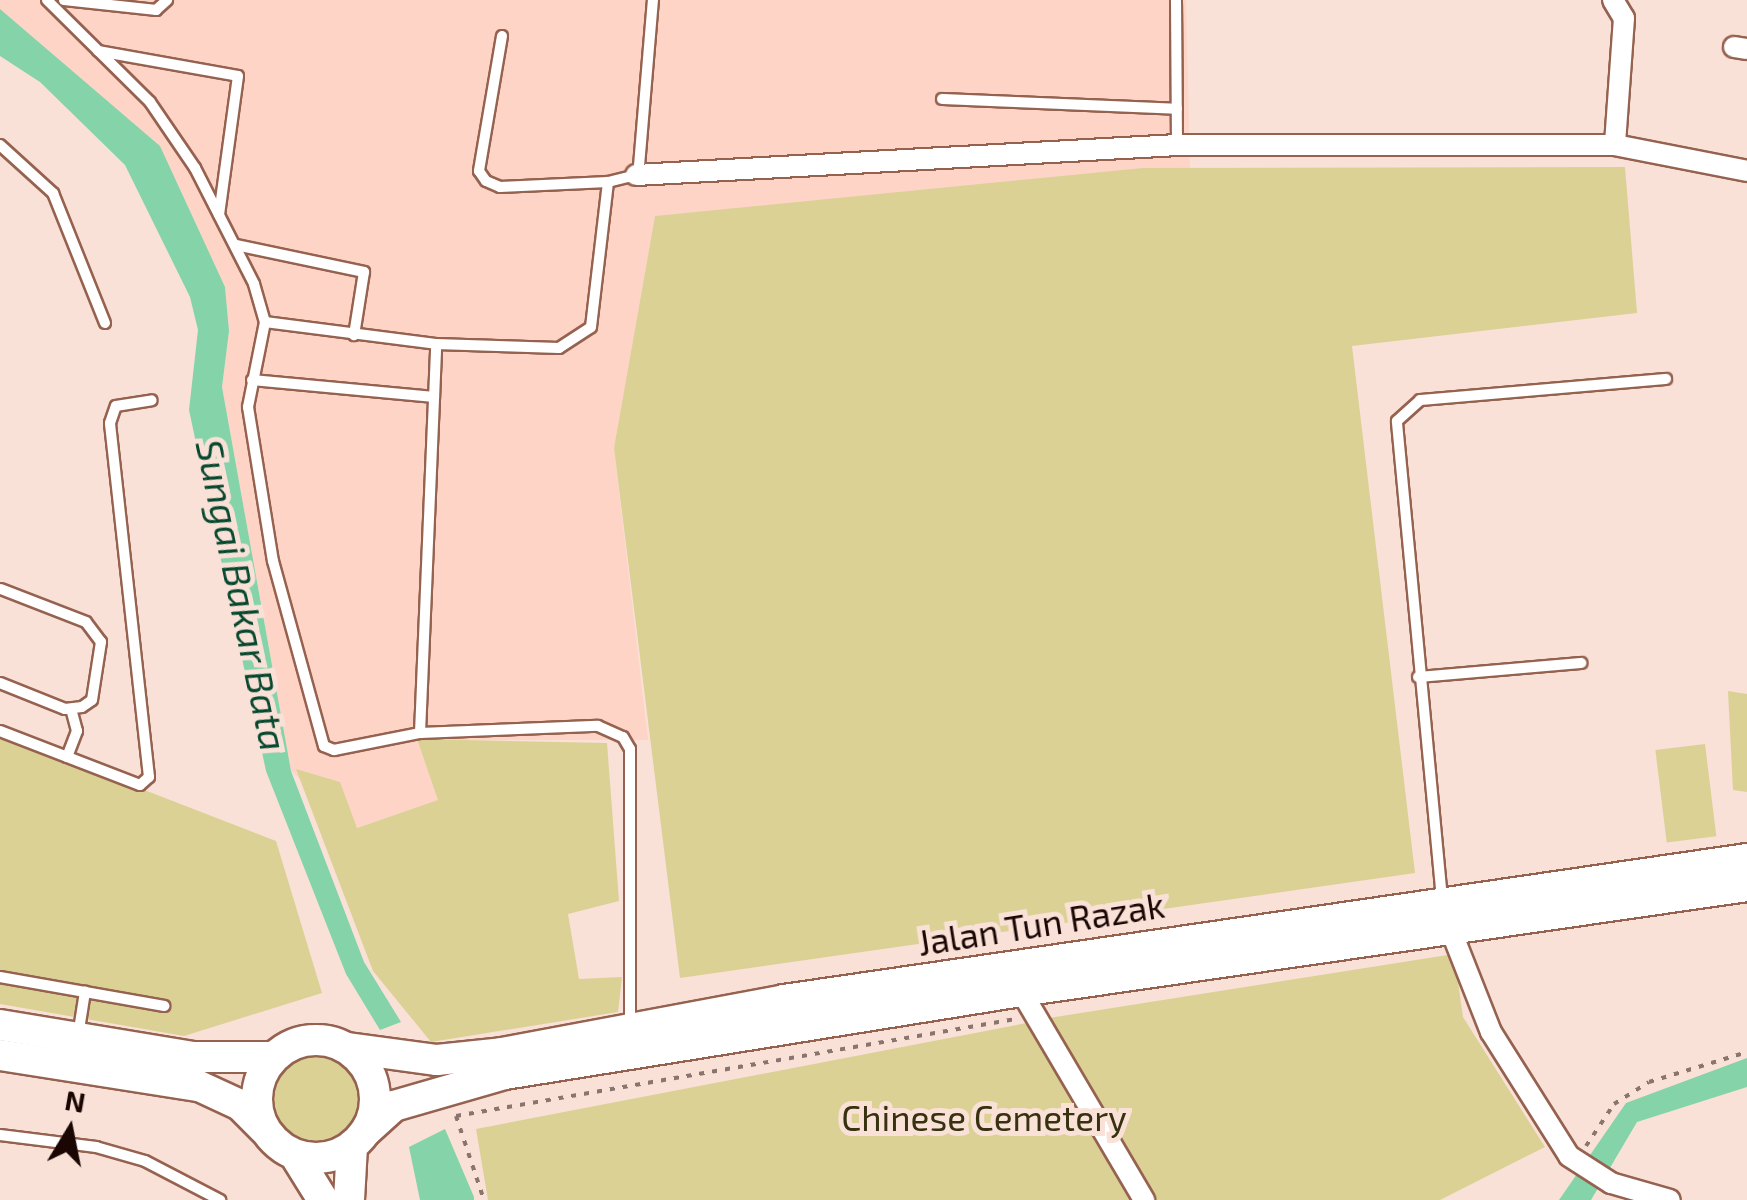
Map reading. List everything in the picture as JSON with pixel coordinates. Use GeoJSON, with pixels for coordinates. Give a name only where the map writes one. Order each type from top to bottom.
{"type":"FeatureCollection","features":[{"type":"Feature","properties":{"kind":"main road","name":"Jalan Tun Razak"},"geometry":{"type":"LineString","coordinates":[[359,1139],[394,1106],[450,1087],[1020,991],[1747,859]]}},
{"type":"Feature","properties":{"kind":"main road","name":"Jalan Tun Razak"},"geometry":{"type":"LineString","coordinates":[[348,1048],[438,1060],[630,1030],[784,1000],[1446,914],[1747,886]]}},
{"type":"Feature","properties":{"kind":"main road"},"geometry":{"type":"LineString","coordinates":[[0,1024],[194,1057],[272,1057],[308,1040],[348,1048],[371,1076],[376,1095],[359,1139],[349,1200]]}},
{"type":"Feature","properties":{"kind":"main road"},"geometry":{"type":"LineString","coordinates":[[0,1054],[199,1086],[240,1105],[296,1155],[323,1200]]}},
{"type":"Feature","properties":{"kind":"main road"},"geometry":{"type":"LineString","coordinates":[[265,1130],[256,1093],[272,1057]]}},
{"type":"Feature","properties":{"kind":"main road"},"geometry":{"type":"LineString","coordinates":[[296,1155],[334,1156],[359,1139]]}},
{"type":"Feature","properties":{"kind":"street"},"geometry":{"type":"LineString","coordinates":[[1613,0],[1624,18],[1615,145]]}},
{"type":"Feature","properties":{"kind":"street"},"geometry":{"type":"LineString","coordinates":[[636,175],[1177,146],[1615,145],[1747,171]]}},
{"type":"Feature","properties":{"kind":"street"},"geometry":{"type":"LineString","coordinates":[[1446,914],[1492,1032],[1584,1154],[1610,1183],[1670,1200]]}},
{"type":"Feature","properties":{"kind":"street"},"geometry":{"type":"LineString","coordinates":[[1020,991],[1144,1200]]}},
{"type":"Feature","properties":{"kind":"lane"},"geometry":{"type":"LineString","coordinates":[[47,0],[150,102],[236,245],[265,322],[248,407],[273,562],[318,736],[334,750],[420,733],[598,726],[624,736],[630,749],[630,1030]]}},
{"type":"Feature","properties":{"kind":"lane"},"geometry":{"type":"LineString","coordinates":[[64,0],[156,10],[166,0]]}},
{"type":"Feature","properties":{"kind":"lane"},"geometry":{"type":"LineString","coordinates":[[502,36],[479,171],[486,181],[500,187],[608,182],[636,175],[653,0]]}},
{"type":"Feature","properties":{"kind":"lane"},"geometry":{"type":"LineString","coordinates":[[1176,0],[1177,146]]}},
{"type":"Feature","properties":{"kind":"lane"},"geometry":{"type":"LineString","coordinates":[[97,51],[238,76],[219,216]]}},
{"type":"Feature","properties":{"kind":"lane"},"geometry":{"type":"LineString","coordinates":[[942,99],[1176,109]]}},
{"type":"Feature","properties":{"kind":"lane"},"geometry":{"type":"LineString","coordinates":[[0,145],[53,193],[105,322]]}},
{"type":"Feature","properties":{"kind":"lane"},"geometry":{"type":"LineString","coordinates":[[265,322],[436,344],[544,352],[585,336],[608,182]]}},
{"type":"Feature","properties":{"kind":"lane"},"geometry":{"type":"LineString","coordinates":[[236,245],[364,272],[354,335]]}},
{"type":"Feature","properties":{"kind":"lane"},"geometry":{"type":"LineString","coordinates":[[420,733],[436,344]]}},
{"type":"Feature","properties":{"kind":"lane"},"geometry":{"type":"LineString","coordinates":[[1446,914],[1418,677],[1398,438],[1403,411],[1420,400],[1666,379]]}},
{"type":"Feature","properties":{"kind":"lane"},"geometry":{"type":"LineString","coordinates":[[252,380],[434,397]]}},
{"type":"Feature","properties":{"kind":"lane"},"geometry":{"type":"LineString","coordinates":[[0,731],[140,785],[149,777],[110,424],[116,406],[152,400]]}},
{"type":"Feature","properties":{"kind":"lane"},"geometry":{"type":"LineString","coordinates":[[0,683],[71,709],[92,700],[101,648],[96,630],[1,589]]}},
{"type":"Feature","properties":{"kind":"lane"},"geometry":{"type":"LineString","coordinates":[[1418,677],[1581,663]]}},
{"type":"Feature","properties":{"kind":"lane"},"geometry":{"type":"LineString","coordinates":[[67,757],[76,731],[71,709]]}},
{"type":"Feature","properties":{"kind":"lane"},"geometry":{"type":"LineString","coordinates":[[0,977],[164,1006]]}},
{"type":"Feature","properties":{"kind":"lane"},"geometry":{"type":"LineString","coordinates":[[77,1038],[85,992]]}},
{"type":"Feature","properties":{"kind":"lane"},"geometry":{"type":"LineString","coordinates":[[0,1134],[96,1147],[145,1161],[220,1200]]}},
{"type":"Feature","properties":{"kind":"path"},"geometry":{"type":"LineString","coordinates":[[1584,1154],[1614,1104],[1649,1082],[1747,1052]]}},
{"type":"Feature","properties":{"kind":"path"},"geometry":{"type":"LineString","coordinates":[[450,1087],[484,1200]]}},
{"type":"Feature","properties":{"kind":"shaded area"},"geometry":{"type":"Polygon","coordinates":[[[0,0],[1186,0],[1190,168],[655,216],[614,448],[648,740],[417,740],[439,800],[356,828],[291,771],[222,387],[229,331],[225,287],[160,146],[0,9],[0,0]]]}},
{"type":"Feature","properties":{"kind":"green space"},"geometry":{"type":"Polygon","coordinates":[[[1625,167],[1637,313],[1352,346],[1415,873],[680,978],[614,448],[655,216],[1143,168],[1625,167]]]}},
{"type":"Feature","properties":{"kind":"green space"},"geometry":{"type":"Polygon","coordinates":[[[1728,691],[1747,694],[1747,792],[1733,790],[1728,691]]]}},
{"type":"Feature","properties":{"kind":"green space"},"geometry":{"type":"Polygon","coordinates":[[[0,734],[276,841],[322,993],[184,1036],[0,1004],[0,734]]]}},
{"type":"Feature","properties":{"kind":"green space"},"geometry":{"type":"Polygon","coordinates":[[[417,739],[607,743],[619,901],[568,914],[579,979],[622,977],[618,1012],[431,1042],[373,971],[296,769],[340,782],[357,828],[438,800],[417,739]]]}},
{"type":"Feature","properties":{"kind":"green space"},"geometry":{"type":"Polygon","coordinates":[[[1705,744],[1716,836],[1667,842],[1655,750],[1705,744]]]}},
{"type":"Feature","properties":{"kind":"green space"},"geometry":{"type":"Polygon","coordinates":[[[1454,954],[1463,1017],[1545,1147],[1440,1200],[1156,1200],[1049,1018],[1454,954]]]}},
{"type":"Feature","properties":{"kind":"green space","name":"Chinese Cemetery"},"geometry":{"type":"Polygon","coordinates":[[[1027,1023],[1132,1200],[488,1200],[476,1129],[1027,1023]]]}},
{"type":"Feature","properties":{"kind":"green space"},"geometry":{"type":"Polygon","coordinates":[[[315,1049],[334,1052],[351,1063],[362,1080],[362,1118],[351,1135],[334,1146],[315,1149],[296,1146],[279,1135],[268,1118],[265,1099],[268,1080],[279,1063],[296,1052],[315,1049]]]}},
{"type":"Feature","properties":{"kind":"water","name":"Sungai Bakar Bata"},"geometry":{"type":"Polygon","coordinates":[[[0,9],[160,146],[225,287],[229,331],[222,387],[291,771],[364,962],[401,1022],[380,1030],[346,974],[266,771],[189,410],[198,330],[190,297],[125,165],[40,82],[0,56],[0,9]]]}},
{"type":"Feature","properties":{"kind":"water"},"geometry":{"type":"Polygon","coordinates":[[[1747,1058],[1747,1087],[1637,1122],[1591,1200],[1559,1200],[1626,1103],[1747,1058]]]}},
{"type":"Feature","properties":{"kind":"water"},"geometry":{"type":"Polygon","coordinates":[[[445,1129],[474,1200],[420,1200],[409,1147],[445,1129]]]}}]}
